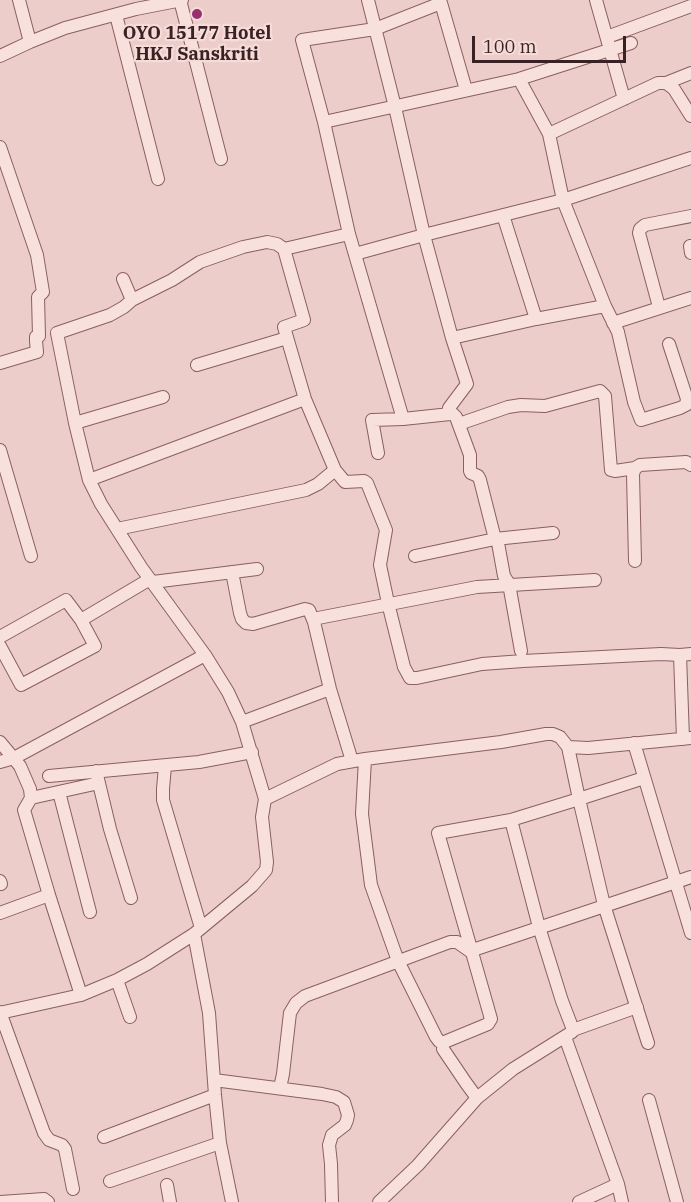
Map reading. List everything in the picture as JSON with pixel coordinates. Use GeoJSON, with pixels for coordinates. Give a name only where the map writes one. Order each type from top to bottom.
{"type":"FeatureCollection","features":[{"type":"Feature","properties":{"kind":"street"},"geometry":{"type":"LineString","coordinates":[[19,0],[30,42]]}},
{"type":"Feature","properties":{"kind":"street"},"geometry":{"type":"LineString","coordinates":[[0,56],[65,28],[181,0],[221,159]]}},
{"type":"Feature","properties":{"kind":"street"},"geometry":{"type":"LineString","coordinates":[[368,0],[424,235],[467,384],[449,408]]}},
{"type":"Feature","properties":{"kind":"street"},"geometry":{"type":"LineString","coordinates":[[596,0],[624,99]]}},
{"type":"Feature","properties":{"kind":"street"},"geometry":{"type":"LineString","coordinates":[[403,419],[349,234],[324,122],[302,40],[375,29],[441,3],[466,90]]}},
{"type":"Feature","properties":{"kind":"street"},"geometry":{"type":"LineString","coordinates":[[324,122],[519,79],[609,43],[691,6]]}},
{"type":"Feature","properties":{"kind":"street"},"geometry":{"type":"LineString","coordinates":[[116,15],[158,179]]}},
{"type":"Feature","properties":{"kind":"street"},"geometry":{"type":"LineString","coordinates":[[609,43],[631,43]]}},
{"type":"Feature","properties":{"kind":"street"},"geometry":{"type":"LineString","coordinates":[[549,134],[658,83],[666,83],[691,73]]}},
{"type":"Feature","properties":{"kind":"street"},"geometry":{"type":"LineString","coordinates":[[519,79],[549,134],[563,200],[605,306],[618,332],[634,402],[641,420],[686,405],[687,399],[669,344]]}},
{"type":"Feature","properties":{"kind":"street"},"geometry":{"type":"LineString","coordinates":[[666,83],[674,89],[691,116]]}},
{"type":"Feature","properties":{"kind":"street"},"geometry":{"type":"LineString","coordinates":[[0,147],[38,255],[43,292],[38,297],[37,352],[0,363]]}},
{"type":"Feature","properties":{"kind":"street"},"geometry":{"type":"LineString","coordinates":[[355,254],[563,200],[691,158]]}},
{"type":"Feature","properties":{"kind":"street"},"geometry":{"type":"LineString","coordinates":[[503,215],[536,319]]}},
{"type":"Feature","properties":{"kind":"street"},"geometry":{"type":"LineString","coordinates":[[659,307],[639,229],[645,225],[691,216]]}},
{"type":"Feature","properties":{"kind":"street"},"geometry":{"type":"LineString","coordinates":[[284,249],[349,234]]}},
{"type":"Feature","properties":{"kind":"street"},"geometry":{"type":"LineString","coordinates":[[73,1189],[65,1149],[62,1145],[49,1140],[44,1133],[0,1013],[81,995],[147,964],[198,931],[252,886],[266,870],[267,862],[262,818],[265,799],[242,722],[228,692],[205,654],[151,581],[101,504],[89,480],[57,333],[110,315],[200,262],[243,247],[267,242],[277,244],[284,249],[304,320],[284,327],[287,338],[305,399],[335,470],[345,482],[363,481],[366,483],[386,530],[380,565],[404,667],[410,678],[482,664],[661,654],[686,655],[687,739],[588,748],[568,747]]}},
{"type":"Feature","properties":{"kind":"street"},"geometry":{"type":"LineString","coordinates":[[123,279],[132,300]]}},
{"type":"Feature","properties":{"kind":"street"},"geometry":{"type":"LineString","coordinates":[[614,323],[691,298]]}},
{"type":"Feature","properties":{"kind":"street"},"geometry":{"type":"LineString","coordinates":[[452,338],[605,306]]}},
{"type":"Feature","properties":{"kind":"street"},"geometry":{"type":"LineString","coordinates":[[197,365],[287,338]]}},
{"type":"Feature","properties":{"kind":"street"},"geometry":{"type":"LineString","coordinates":[[459,424],[508,407],[557,404],[600,391],[605,396],[611,470],[635,468],[640,465],[686,462],[691,465]]}},
{"type":"Feature","properties":{"kind":"street"},"geometry":{"type":"LineString","coordinates":[[75,423],[163,397]]}},
{"type":"Feature","properties":{"kind":"street"},"geometry":{"type":"LineString","coordinates":[[89,480],[305,399]]}},
{"type":"Feature","properties":{"kind":"street"},"geometry":{"type":"LineString","coordinates":[[378,453],[372,420],[450,414],[456,417],[470,455],[470,471],[480,480],[498,543],[504,576],[509,584],[521,651]]}},
{"type":"Feature","properties":{"kind":"street"},"geometry":{"type":"LineString","coordinates":[[0,450],[32,556]]}},
{"type":"Feature","properties":{"kind":"street"},"geometry":{"type":"LineString","coordinates":[[635,468],[633,474],[635,561]]}},
{"type":"Feature","properties":{"kind":"street"},"geometry":{"type":"LineString","coordinates":[[117,529],[306,490],[318,484],[335,470]]}},
{"type":"Feature","properties":{"kind":"street"},"geometry":{"type":"LineString","coordinates":[[415,556],[495,539],[552,533]]}},
{"type":"Feature","properties":{"kind":"street"},"geometry":{"type":"LineString","coordinates":[[81,620],[151,581],[257,568]]}},
{"type":"Feature","properties":{"kind":"street"},"geometry":{"type":"LineString","coordinates":[[232,572],[240,613],[246,623],[253,624],[305,609],[309,610],[352,761]]}},
{"type":"Feature","properties":{"kind":"street"},"geometry":{"type":"LineString","coordinates":[[313,619],[477,586],[595,580]]}},
{"type":"Feature","properties":{"kind":"street"},"geometry":{"type":"LineString","coordinates":[[0,637],[66,600],[81,620],[94,646],[21,685],[0,646]]}},
{"type":"Feature","properties":{"kind":"street"},"geometry":{"type":"LineString","coordinates":[[0,762],[14,758],[205,654]]}},
{"type":"Feature","properties":{"kind":"street"},"geometry":{"type":"LineString","coordinates":[[242,722],[330,689]]}},
{"type":"Feature","properties":{"kind":"street"},"geometry":{"type":"LineString","coordinates":[[265,799],[338,764],[352,761],[546,734],[560,737],[568,747],[604,905],[648,1043]]}},
{"type":"Feature","properties":{"kind":"street"},"geometry":{"type":"LineString","coordinates":[[0,742],[20,766],[30,789],[31,798],[24,810],[81,995]]}},
{"type":"Feature","properties":{"kind":"street"},"geometry":{"type":"LineString","coordinates":[[634,743],[691,933]]}},
{"type":"Feature","properties":{"kind":"street"},"geometry":{"type":"LineString","coordinates":[[49,776],[98,777],[252,752]]}},
{"type":"Feature","properties":{"kind":"street"},"geometry":{"type":"LineString","coordinates":[[365,759],[362,814],[371,885],[398,961],[436,1037],[442,1043],[490,1023],[490,1016],[438,833],[511,820],[644,778]]}},
{"type":"Feature","properties":{"kind":"street"},"geometry":{"type":"LineString","coordinates":[[165,766],[163,800],[198,931],[212,1035],[220,1143],[232,1202]]}},
{"type":"Feature","properties":{"kind":"street"},"geometry":{"type":"LineString","coordinates":[[31,798],[59,792],[98,777]]}},
{"type":"Feature","properties":{"kind":"street"},"geometry":{"type":"LineString","coordinates":[[98,777],[110,829],[131,898]]}},
{"type":"Feature","properties":{"kind":"street"},"geometry":{"type":"LineString","coordinates":[[59,792],[90,912]]}},
{"type":"Feature","properties":{"kind":"street"},"geometry":{"type":"LineString","coordinates":[[511,820],[569,1033],[622,1202]]}},
{"type":"Feature","properties":{"kind":"street"},"geometry":{"type":"LineString","coordinates":[[470,951],[691,877]]}},
{"type":"Feature","properties":{"kind":"street"},"geometry":{"type":"LineString","coordinates":[[0,913],[49,895]]}},
{"type":"Feature","properties":{"kind":"street"},"geometry":{"type":"LineString","coordinates":[[280,1088],[284,1074],[290,1013],[296,1003],[305,996],[450,942],[457,942],[470,951]]}},
{"type":"Feature","properties":{"kind":"street"},"geometry":{"type":"LineString","coordinates":[[117,980],[130,1017]]}},
{"type":"Feature","properties":{"kind":"street"},"geometry":{"type":"LineString","coordinates":[[379,1202],[418,1165],[477,1098],[513,1069],[569,1033],[637,1007]]}},
{"type":"Feature","properties":{"kind":"street"},"geometry":{"type":"LineString","coordinates":[[443,1049],[477,1098]]}},
{"type":"Feature","properties":{"kind":"street"},"geometry":{"type":"LineString","coordinates":[[214,1080],[322,1094],[336,1097],[344,1102],[348,1120],[332,1135],[329,1145],[332,1202]]}},
{"type":"Feature","properties":{"kind":"street"},"geometry":{"type":"LineString","coordinates":[[104,1137],[215,1095]]}},
{"type":"Feature","properties":{"kind":"street"},"geometry":{"type":"LineString","coordinates":[[649,1100],[677,1202]]}},
{"type":"Feature","properties":{"kind":"street"},"geometry":{"type":"LineString","coordinates":[[110,1181],[220,1143]]}},
{"type":"Feature","properties":{"kind":"street"},"geometry":{"type":"LineString","coordinates":[[167,1185],[171,1202]]}},
{"type":"Feature","properties":{"kind":"street"},"geometry":{"type":"LineString","coordinates":[[579,1202],[618,1185]]}},
{"type":"Feature","properties":{"kind":"street"},"geometry":{"type":"LineString","coordinates":[[0,1202],[44,1199],[48,1202]]}},
{"type":"Feature","properties":{"kind":"place","name":"OYO 15177 Hotel HKJ Sanskriti"},"geometry":{"type":"Point","coordinates":[197,14]}}]}
